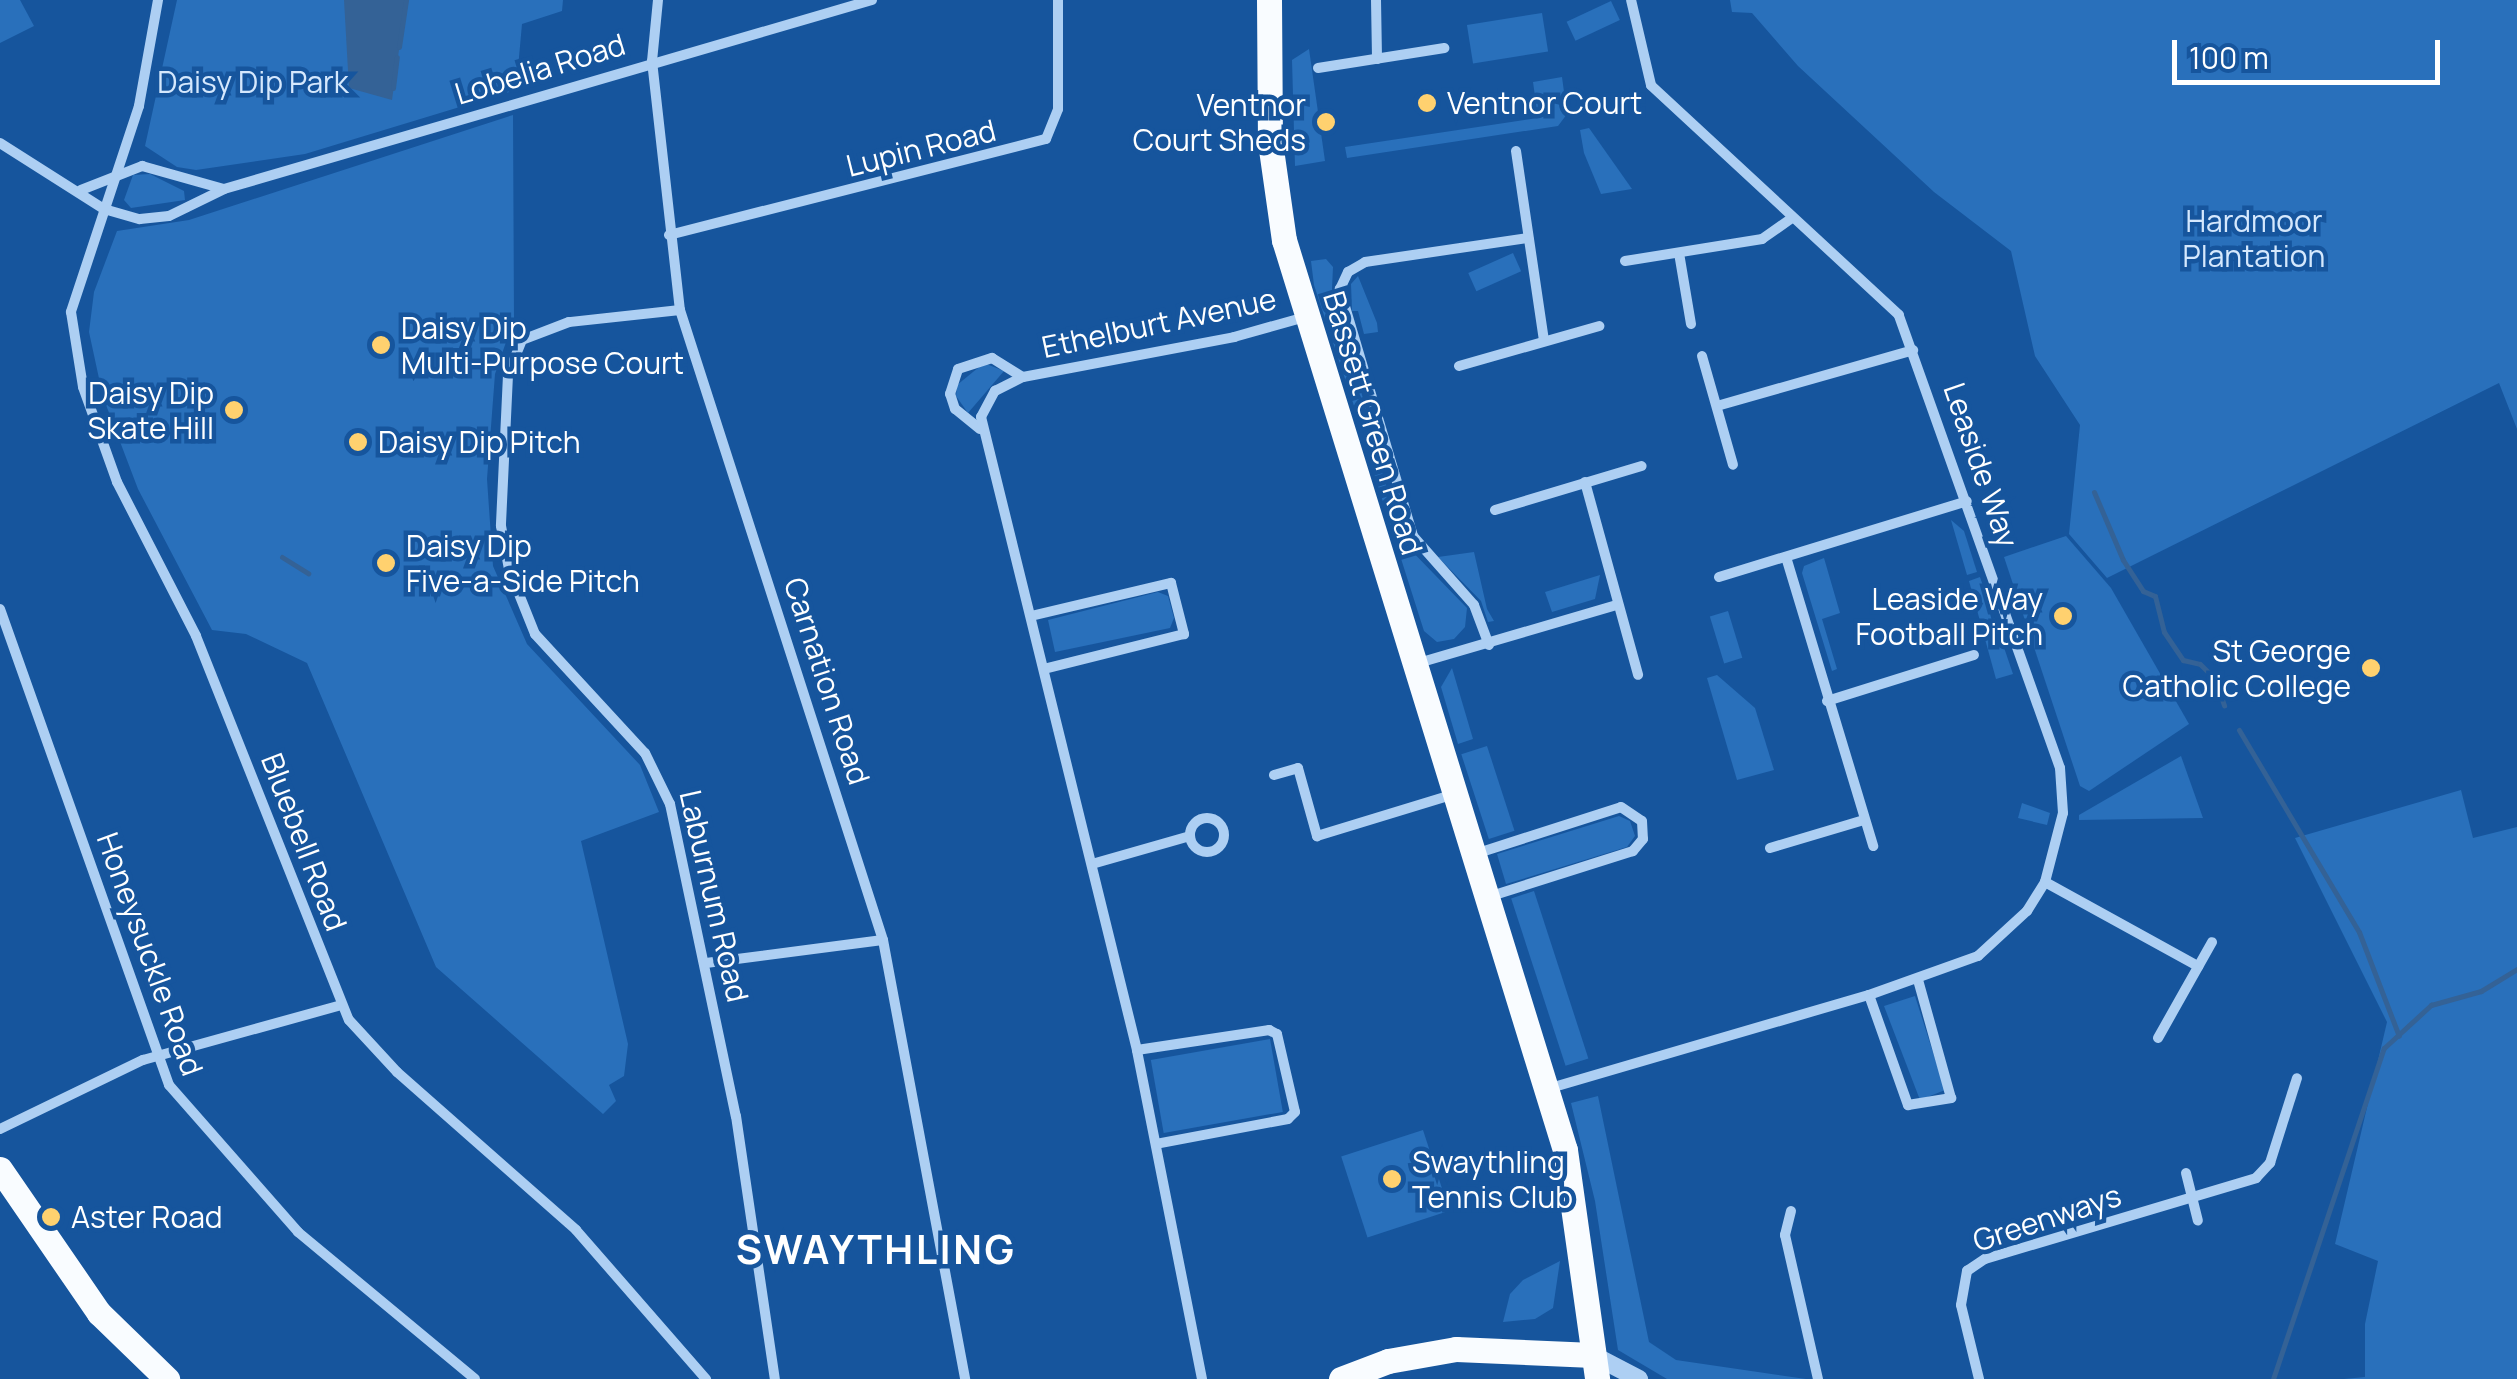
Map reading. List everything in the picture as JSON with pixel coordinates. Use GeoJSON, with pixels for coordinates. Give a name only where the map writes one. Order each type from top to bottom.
{"type":"FeatureCollection","features":[{"type":"Feature","properties":{"kind":"main road","name":"Bassett Green Road"},"geometry":{"type":"LineString","coordinates":[[1269,0],[1273,172],[1306,316],[1547,1089],[1574,1192],[1595,1367]]}},
{"type":"Feature","properties":{"kind":"main road"},"geometry":{"type":"LineString","coordinates":[[3,1179],[99,1313],[167,1379]]}},
{"type":"Feature","properties":{"kind":"main road"},"geometry":{"type":"LineString","coordinates":[[1351,1377],[1398,1358],[1483,1347],[1595,1367]]}},
{"type":"Feature","properties":{"kind":"street"},"geometry":{"type":"LineString","coordinates":[[118,172],[139,106],[158,0]]}},
{"type":"Feature","properties":{"kind":"street","name":"Carnation Road"},"geometry":{"type":"LineString","coordinates":[[658,0],[652,61],[680,310],[884,940],[965,1379]]}},
{"type":"Feature","properties":{"kind":"street","name":"Lobelia Road"},"geometry":{"type":"LineString","coordinates":[[104,209],[140,219],[169,216],[224,189],[652,61],[872,0]]}},
{"type":"Feature","properties":{"kind":"street","name":"Lupin Road"},"geometry":{"type":"LineString","coordinates":[[669,235],[1046,139],[1058,109],[1058,0]]}},
{"type":"Feature","properties":{"kind":"street"},"geometry":{"type":"LineString","coordinates":[[1376,0],[1378,59]]}},
{"type":"Feature","properties":{"kind":"street","name":"Leaside Way"},"geometry":{"type":"LineString","coordinates":[[1547,1089],[1918,980],[1996,943],[2044,882],[2061,831],[2063,778],[1914,350],[1884,296],[1792,218],[1651,85],[1630,0]]}},
{"type":"Feature","properties":{"kind":"street"},"geometry":{"type":"LineString","coordinates":[[1318,68],[1444,48]]}},
{"type":"Feature","properties":{"kind":"street"},"geometry":{"type":"LineString","coordinates":[[0,144],[81,190],[104,209]]}},
{"type":"Feature","properties":{"kind":"street"},"geometry":{"type":"LineString","coordinates":[[1516,151],[1544,340]]}},
{"type":"Feature","properties":{"kind":"street"},"geometry":{"type":"LineString","coordinates":[[81,190],[118,172],[154,167],[224,189]]}},
{"type":"Feature","properties":{"kind":"street","name":"Bluebell Road"},"geometry":{"type":"LineString","coordinates":[[118,172],[71,312],[83,387],[134,521],[196,636],[341,1006],[397,1072],[621,1275],[706,1379]]}},
{"type":"Feature","properties":{"kind":"street"},"geometry":{"type":"LineString","coordinates":[[1624,261],[1762,239],[1792,218]]}},
{"type":"Feature","properties":{"kind":"street"},"geometry":{"type":"LineString","coordinates":[[1489,644],[1474,605],[1413,536],[1340,288],[1348,272],[1364,262],[1528,238]]}},
{"type":"Feature","properties":{"kind":"street"},"geometry":{"type":"LineString","coordinates":[[1679,254],[1691,324]]}},
{"type":"Feature","properties":{"kind":"street","name":"Laburnum Road"},"geometry":{"type":"LineString","coordinates":[[680,310],[569,322],[522,340],[508,375],[502,526],[509,568],[535,634],[645,752],[661,780],[706,963],[761,1256],[775,1379]]}},
{"type":"Feature","properties":{"kind":"street","name":"Ethelburt Avenue"},"geometry":{"type":"LineString","coordinates":[[1202,1379],[1137,1050],[1031,616],[980,429],[994,391],[1023,378],[1234,337],[1306,316]]}},
{"type":"Feature","properties":{"kind":"street"},"geometry":{"type":"LineString","coordinates":[[1460,366],[1599,326]]}},
{"type":"Feature","properties":{"kind":"street"},"geometry":{"type":"LineString","coordinates":[[1717,406],[1914,350]]}},
{"type":"Feature","properties":{"kind":"street"},"geometry":{"type":"LineString","coordinates":[[1702,356],[1733,465]]}},
{"type":"Feature","properties":{"kind":"street","name":"Ethelburt Avenue"},"geometry":{"type":"LineString","coordinates":[[980,429],[954,408],[950,394],[958,369],[992,358],[1023,378]]}},
{"type":"Feature","properties":{"kind":"street"},"geometry":{"type":"LineString","coordinates":[[1495,510],[1642,466]]}},
{"type":"Feature","properties":{"kind":"street"},"geometry":{"type":"LineString","coordinates":[[1584,482],[1638,676]]}},
{"type":"Feature","properties":{"kind":"street"},"geometry":{"type":"LineString","coordinates":[[1720,577],[1966,500]]}},
{"type":"Feature","properties":{"kind":"street"},"geometry":{"type":"LineString","coordinates":[[1786,557],[1873,846]]}},
{"type":"Feature","properties":{"kind":"street"},"geometry":{"type":"LineString","coordinates":[[1031,616],[1172,583],[1184,634],[1044,669]]}},
{"type":"Feature","properties":{"kind":"street"},"geometry":{"type":"LineString","coordinates":[[1414,665],[1617,605]]}},
{"type":"Feature","properties":{"kind":"street","name":"Honeysuckle Road"},"geometry":{"type":"LineString","coordinates":[[0,610],[156,1057],[183,1106],[298,1232],[475,1379]]}},
{"type":"Feature","properties":{"kind":"street"},"geometry":{"type":"LineString","coordinates":[[1828,701],[1974,655]]}},
{"type":"Feature","properties":{"kind":"street"},"geometry":{"type":"LineString","coordinates":[[1274,775],[1298,768],[1317,836],[1455,794]]}},
{"type":"Feature","properties":{"kind":"street"},"geometry":{"type":"LineString","coordinates":[[1474,854],[1621,807],[1642,821],[1643,838],[1633,851],[1488,897]]}},
{"type":"Feature","properties":{"kind":"street"},"geometry":{"type":"LineString","coordinates":[[1770,848],[1864,820]]}},
{"type":"Feature","properties":{"kind":"street"},"geometry":{"type":"LineString","coordinates":[[1092,864],[1190,836]]}},
{"type":"Feature","properties":{"kind":"street"},"geometry":{"type":"LineString","coordinates":[[2044,882],[2198,966]]}},
{"type":"Feature","properties":{"kind":"street"},"geometry":{"type":"LineString","coordinates":[[706,963],[884,940]]}},
{"type":"Feature","properties":{"kind":"street"},"geometry":{"type":"LineString","coordinates":[[2158,1038],[2212,942]]}},
{"type":"Feature","properties":{"kind":"street"},"geometry":{"type":"LineString","coordinates":[[1869,995],[1908,1105],[1950,1098],[1918,980]]}},
{"type":"Feature","properties":{"kind":"street"},"geometry":{"type":"LineString","coordinates":[[0,1130],[156,1057],[341,1006]]}},
{"type":"Feature","properties":{"kind":"street"},"geometry":{"type":"LineString","coordinates":[[1137,1050],[1269,1030],[1277,1034],[1295,1112],[1288,1119],[1156,1144]]}},
{"type":"Feature","properties":{"kind":"street","name":"Greenways"},"geometry":{"type":"LineString","coordinates":[[1979,1379],[1960,1291],[1976,1263],[2192,1198],[2264,1172],[2297,1078]]}},
{"type":"Feature","properties":{"kind":"street"},"geometry":{"type":"LineString","coordinates":[[2186,1174],[2198,1222]]}},
{"type":"Feature","properties":{"kind":"street"},"geometry":{"type":"LineString","coordinates":[[1791,1212],[1785,1235],[1818,1379]]}},
{"type":"Feature","properties":{"kind":"street"},"geometry":{"type":"LineString","coordinates":[[1595,1367],[1638,1379]]}},
{"type":"Feature","properties":{"kind":"green space"},"geometry":{"type":"Polygon","coordinates":[[[0,0],[20,0],[34,26],[0,43],[0,0]]]}},
{"type":"Feature","properties":{"kind":"green space","name":"Daisy Dip Park"},"geometry":{"type":"Polygon","coordinates":[[[177,0],[563,0],[562,11],[522,24],[516,90],[305,154],[196,170],[177,167],[145,146],[177,0]]]}},
{"type":"Feature","properties":{"kind":"green space","name":"Hardmoor Plantation"},"geometry":{"type":"Polygon","coordinates":[[[1730,0],[2517,0],[2517,429],[2499,383],[2107,578],[2069,534],[2080,425],[2035,356],[2011,251],[1934,192],[1798,66],[1752,13],[1732,12],[1730,0]]]}},
{"type":"Feature","properties":{"kind":"green space"},"geometry":{"type":"Polygon","coordinates":[[[1611,1],[1620,20],[1575,41],[1567,22],[1611,1]]]}},
{"type":"Feature","properties":{"kind":"green space"},"geometry":{"type":"Polygon","coordinates":[[[1542,13],[1548,52],[1473,63],[1467,25],[1542,13]]]}},
{"type":"Feature","properties":{"kind":"green space"},"geometry":{"type":"Polygon","coordinates":[[[1309,49],[1325,161],[1295,166],[1292,60],[1309,49]]]}},
{"type":"Feature","properties":{"kind":"green space"},"geometry":{"type":"Polygon","coordinates":[[[1562,77],[1567,114],[1558,126],[1347,158],[1345,147],[1538,118],[1533,82],[1562,77]]]}},
{"type":"Feature","properties":{"kind":"green space","name":"Daisy Dip Park"},"geometry":{"type":"Polygon","coordinates":[[[513,115],[514,319],[495,374],[487,479],[493,566],[527,644],[640,765],[659,812],[581,841],[628,1044],[624,1076],[609,1085],[616,1101],[603,1114],[436,967],[307,663],[246,634],[212,630],[138,489],[103,397],[89,332],[94,292],[117,231],[189,220],[513,115]]]}},
{"type":"Feature","properties":{"kind":"green space"},"geometry":{"type":"Polygon","coordinates":[[[1589,128],[1632,189],[1601,194],[1584,153],[1580,130],[1589,128]]]}},
{"type":"Feature","properties":{"kind":"green space"},"geometry":{"type":"Polygon","coordinates":[[[150,174],[184,191],[185,200],[131,208],[124,200],[133,175],[150,174]]]}},
{"type":"Feature","properties":{"kind":"green space"},"geometry":{"type":"Polygon","coordinates":[[[1513,253],[1521,271],[1476,291],[1468,273],[1513,253]]]}},
{"type":"Feature","properties":{"kind":"green space"},"geometry":{"type":"Polygon","coordinates":[[[1326,259],[1333,267],[1332,289],[1377,448],[1359,421],[1314,285],[1311,261],[1326,259]]]}},
{"type":"Feature","properties":{"kind":"green space"},"geometry":{"type":"Polygon","coordinates":[[[1358,276],[1378,332],[1364,334],[1358,311],[1352,311],[1351,284],[1358,276]]]}},
{"type":"Feature","properties":{"kind":"green space"},"geometry":{"type":"Polygon","coordinates":[[[984,363],[1004,371],[968,413],[956,396],[957,385],[984,363]]]}},
{"type":"Feature","properties":{"kind":"green space"},"geometry":{"type":"Polygon","coordinates":[[[1378,459],[1404,543],[1467,608],[1465,627],[1454,639],[1437,642],[1424,631],[1370,461],[1378,459]]]}},
{"type":"Feature","properties":{"kind":"green space"},"geometry":{"type":"Polygon","coordinates":[[[1951,520],[1964,531],[1977,572],[1967,575],[1951,520]]]}},
{"type":"Feature","properties":{"kind":"green space"},"geometry":{"type":"Polygon","coordinates":[[[2066,536],[2111,588],[2189,724],[2089,791],[2080,786],[2004,557],[2066,536]]]}},
{"type":"Feature","properties":{"kind":"green space"},"geometry":{"type":"Polygon","coordinates":[[[1474,552],[1487,609],[1494,621],[1488,622],[1481,601],[1438,557],[1474,552]]]}},
{"type":"Feature","properties":{"kind":"green space"},"geometry":{"type":"Polygon","coordinates":[[[1824,558],[1840,613],[1822,619],[1837,669],[1832,671],[1802,573],[1804,566],[1824,558]]]}},
{"type":"Feature","properties":{"kind":"green space"},"geometry":{"type":"Polygon","coordinates":[[[1600,575],[1595,599],[1552,612],[1545,592],[1600,575]]]}},
{"type":"Feature","properties":{"kind":"green space"},"geometry":{"type":"Polygon","coordinates":[[[1980,577],[2013,674],[1996,679],[1969,581],[1980,577]]]}},
{"type":"Feature","properties":{"kind":"green space"},"geometry":{"type":"Polygon","coordinates":[[[1158,592],[1168,596],[1174,618],[1170,628],[1055,652],[1048,620],[1158,592]]]}},
{"type":"Feature","properties":{"kind":"green space"},"geometry":{"type":"Polygon","coordinates":[[[1728,611],[1742,658],[1724,663],[1710,617],[1728,611]]]}},
{"type":"Feature","properties":{"kind":"green space"},"geometry":{"type":"Polygon","coordinates":[[[1452,668],[1473,739],[1458,744],[1441,687],[1452,668]]]}},
{"type":"Feature","properties":{"kind":"green space"},"geometry":{"type":"Polygon","coordinates":[[[1717,675],[1755,708],[1774,770],[1737,780],[1707,678],[1717,675]]]}},
{"type":"Feature","properties":{"kind":"green space"},"geometry":{"type":"Polygon","coordinates":[[[1487,746],[1515,831],[1489,839],[1461,754],[1487,746]]]}},
{"type":"Feature","properties":{"kind":"green space"},"geometry":{"type":"Polygon","coordinates":[[[2181,756],[2203,818],[2079,820],[2079,815],[2181,756]]]}},
{"type":"Feature","properties":{"kind":"green space"},"geometry":{"type":"Polygon","coordinates":[[[2461,790],[2473,838],[2517,827],[2517,1379],[2344,1379],[2365,1377],[2365,1324],[2378,1261],[2335,1244],[2387,1022],[2295,838],[2461,790]]]}},
{"type":"Feature","properties":{"kind":"green space"},"geometry":{"type":"Polygon","coordinates":[[[2022,803],[2050,813],[2047,825],[2018,818],[2022,803]]]}},
{"type":"Feature","properties":{"kind":"green space"},"geometry":{"type":"Polygon","coordinates":[[[1619,816],[1630,821],[1635,836],[1627,847],[1506,884],[1497,854],[1619,816]]]}},
{"type":"Feature","properties":{"kind":"green space"},"geometry":{"type":"Polygon","coordinates":[[[1534,891],[1588,1058],[1566,1066],[1511,898],[1534,891]]]}},
{"type":"Feature","properties":{"kind":"green space"},"geometry":{"type":"Polygon","coordinates":[[[1915,996],[1945,1090],[1920,1100],[1884,1006],[1915,996]]]}},
{"type":"Feature","properties":{"kind":"green space"},"geometry":{"type":"Polygon","coordinates":[[[1270,1039],[1283,1112],[1164,1133],[1151,1060],[1270,1039]]]}},
{"type":"Feature","properties":{"kind":"green space"},"geometry":{"type":"Polygon","coordinates":[[[1598,1096],[1649,1342],[1676,1360],[1806,1379],[1667,1379],[1618,1350],[1595,1201],[1571,1103],[1598,1096]]]}},
{"type":"Feature","properties":{"kind":"green space","name":"Swaythling Tennis Club"},"geometry":{"type":"Polygon","coordinates":[[[1423,1130],[1449,1211],[1367,1237],[1341,1157],[1423,1130]]]}},
{"type":"Feature","properties":{"kind":"green space"},"geometry":{"type":"Polygon","coordinates":[[[1560,1261],[1553,1308],[1535,1319],[1503,1322],[1510,1294],[1523,1280],[1560,1261]]]}},
{"type":"Feature","properties":{"kind":"shaded area"},"geometry":{"type":"Polygon","coordinates":[[[344,0],[406,0],[392,100],[349,88],[344,0]]]}},
{"type":"Feature","properties":{"kind":"waterway"},"geometry":{"type":"LineString","coordinates":[[399,47],[406,0]]}},
{"type":"Feature","properties":{"kind":"waterway"},"geometry":{"type":"LineString","coordinates":[[393,88],[397,57]]}},
{"type":"Feature","properties":{"kind":"waterway"},"geometry":{"type":"LineString","coordinates":[[2094,492],[2123,560],[2143,591],[2155,596],[2164,632],[2183,660],[2200,664],[2215,679],[2224,705]]}},
{"type":"Feature","properties":{"kind":"waterway"},"geometry":{"type":"LineString","coordinates":[[282,557],[308,573]]}},
{"type":"Feature","properties":{"kind":"waterway"},"geometry":{"type":"LineString","coordinates":[[2239,730],[2359,932],[2399,1036]]}},
{"type":"Feature","properties":{"kind":"waterway"},"geometry":{"type":"LineString","coordinates":[[2273,1379],[2384,1048],[2431,1005],[2481,991],[2517,969]]}},
{"type":"Feature","properties":{"kind":"place","name":"Ventnor Court"},"geometry":{"type":"Point","coordinates":[1427,103]}},
{"type":"Feature","properties":{"kind":"place","name":"Ventnor Court Sheds"},"geometry":{"type":"Point","coordinates":[1326,122]}},
{"type":"Feature","properties":{"kind":"place","name":"Daisy Dip Multi-Purpose Court"},"geometry":{"type":"Point","coordinates":[381,345]}},
{"type":"Feature","properties":{"kind":"place","name":"Daisy Dip Skate Hill"},"geometry":{"type":"Point","coordinates":[234,410]}},
{"type":"Feature","properties":{"kind":"place","name":"Daisy Dip Pitch"},"geometry":{"type":"Point","coordinates":[358,442]}},
{"type":"Feature","properties":{"kind":"place","name":"Daisy Dip Five-a-Side Pitch"},"geometry":{"type":"Point","coordinates":[386,563]}},
{"type":"Feature","properties":{"kind":"place","name":"Leaside Way Football Pitch"},"geometry":{"type":"Point","coordinates":[2063,616]}},
{"type":"Feature","properties":{"kind":"place","name":"St George Catholic College"},"geometry":{"type":"Point","coordinates":[2371,668]}},
{"type":"Feature","properties":{"kind":"place","name":"Swaythling Tennis Club"},"geometry":{"type":"Point","coordinates":[1392,1179]}},
{"type":"Feature","properties":{"kind":"place","name":"Aster Road"},"geometry":{"type":"Point","coordinates":[51,1217]}},
{"type":"Feature","properties":{"kind":"district","name":"SWAYTHLING"},"geometry":{"type":"Point","coordinates":[876,1249]}}]}
